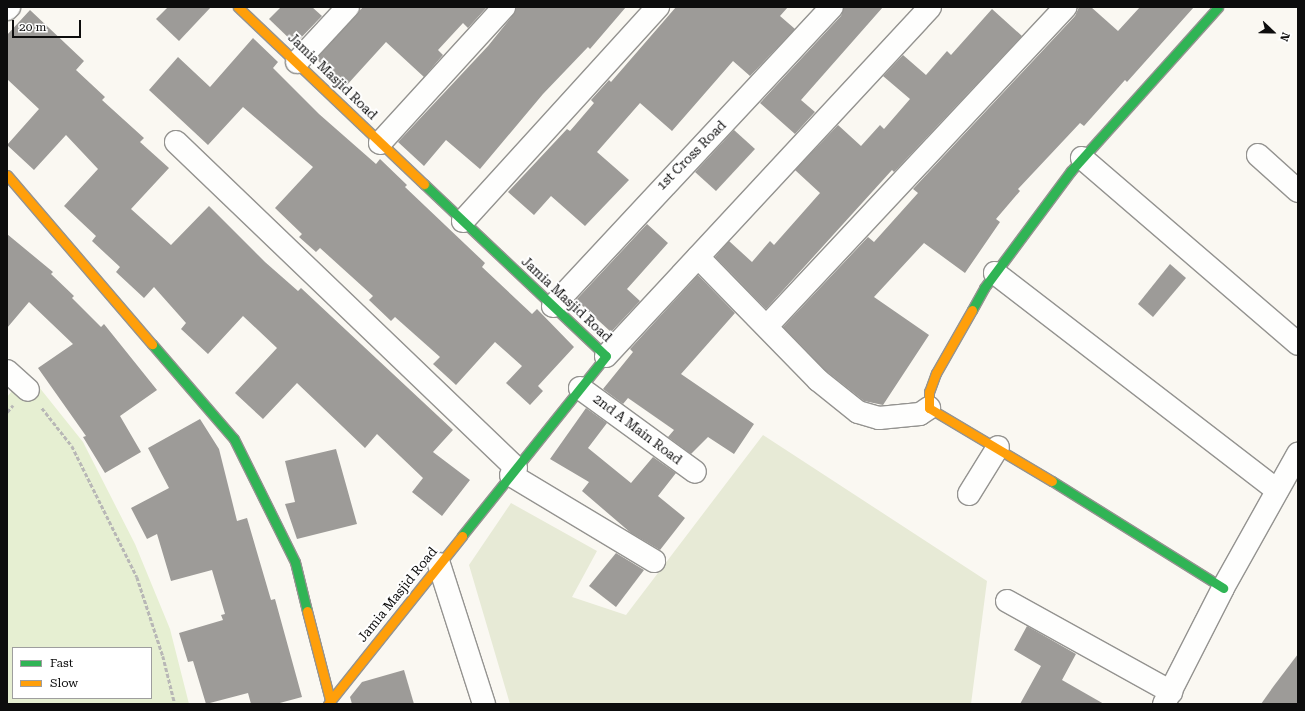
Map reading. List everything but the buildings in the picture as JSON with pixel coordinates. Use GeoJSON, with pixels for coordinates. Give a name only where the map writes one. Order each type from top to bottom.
{"type":"FeatureCollection","features":[{"type":"Feature","properties":{"kind":"street","name":"Jamia Masjid Road"},"geometry":{"type":"LineString","coordinates":[[238,7],[606,356],[330,703]]}},
{"type":"Feature","properties":{"kind":"street"},"geometry":{"type":"LineString","coordinates":[[297,62],[348,7]]}},
{"type":"Feature","properties":{"kind":"street"},"geometry":{"type":"LineString","coordinates":[[380,143],[504,7]]}},
{"type":"Feature","properties":{"kind":"street"},"geometry":{"type":"LineString","coordinates":[[463,221],[658,7]]}},
{"type":"Feature","properties":{"kind":"street","name":"1st Cross Road"},"geometry":{"type":"LineString","coordinates":[[553,306],[832,7]]}},
{"type":"Feature","properties":{"kind":"street"},"geometry":{"type":"LineString","coordinates":[[606,356],[930,7]]}},
{"type":"Feature","properties":{"kind":"street"},"geometry":{"type":"LineString","coordinates":[[767,326],[1066,7]]}},
{"type":"Feature","properties":{"kind":"street"},"geometry":{"type":"LineString","coordinates":[[929,408],[929,392],[936,373],[995,273],[1082,158],[1218,7]]}},
{"type":"Feature","properties":{"kind":"street"},"geometry":{"type":"LineString","coordinates":[[176,142],[514,471],[654,561]]}},
{"type":"Feature","properties":{"kind":"street"},"geometry":{"type":"LineString","coordinates":[[1258,155],[1298,191]]}},
{"type":"Feature","properties":{"kind":"street"},"geometry":{"type":"LineString","coordinates":[[1082,158],[1298,344]]}},
{"type":"Feature","properties":{"kind":"street"},"geometry":{"type":"LineString","coordinates":[[7,175],[234,440],[295,562],[330,703]]}},
{"type":"Feature","properties":{"kind":"street"},"geometry":{"type":"LineString","coordinates":[[698,257],[767,326],[818,380],[858,412],[879,418],[920,414],[929,408]]}},
{"type":"Feature","properties":{"kind":"street"},"geometry":{"type":"LineString","coordinates":[[995,273],[1277,490]]}},
{"type":"Feature","properties":{"kind":"street"},"geometry":{"type":"LineString","coordinates":[[7,371],[28,390]]}},
{"type":"Feature","properties":{"kind":"street","name":"2nd A Main Road"},"geometry":{"type":"LineString","coordinates":[[580,388],[694,472]]}},
{"type":"Feature","properties":{"kind":"street"},"geometry":{"type":"LineString","coordinates":[[929,408],[998,447],[1223,588]]}},
{"type":"Feature","properties":{"kind":"street"},"geometry":{"type":"LineString","coordinates":[[969,494],[998,447]]}},
{"type":"Feature","properties":{"kind":"street"},"geometry":{"type":"LineString","coordinates":[[1007,601],[1167,698],[1223,588],[1298,454]]}},
{"type":"Feature","properties":{"kind":"street"},"geometry":{"type":"LineString","coordinates":[[440,564],[484,704]]}},
{"type":"Feature","properties":{"kind":"path"},"geometry":{"type":"LineString","coordinates":[[28,390],[72,446],[137,577],[163,656],[175,704]]}},
{"type":"Feature","properties":{"kind":"green space"},"geometry":{"type":"Polygon","coordinates":[[[27,372],[83,442],[135,544],[170,629],[189,704],[7,704],[7,397],[27,372]]]}},
{"type":"Feature","properties":{"kind":"green space"},"geometry":{"type":"Polygon","coordinates":[[[763,435],[987,581],[971,704],[510,704],[469,565],[511,503],[597,551],[572,597],[626,615],[763,435]]]}},
{"type":"Feature","properties":{"kind":"traffic: fast"},"geometry":{"type":"LineString","coordinates":[[972,310],[984,288],[1071,171],[1218,7]]}},
{"type":"Feature","properties":{"kind":"traffic: fast"},"geometry":{"type":"LineString","coordinates":[[424,184],[606,356],[462,536]]}},
{"type":"Feature","properties":{"kind":"traffic: fast"},"geometry":{"type":"LineString","coordinates":[[152,344],[234,439],[295,562],[307,611]]}},
{"type":"Feature","properties":{"kind":"traffic: fast"},"geometry":{"type":"LineString","coordinates":[[1052,481],[1223,588]]}},
{"type":"Feature","properties":{"kind":"traffic: slow"},"geometry":{"type":"LineString","coordinates":[[238,7],[424,184]]}},
{"type":"Feature","properties":{"kind":"traffic: slow"},"geometry":{"type":"LineString","coordinates":[[7,175],[152,344]]}},
{"type":"Feature","properties":{"kind":"traffic: slow"},"geometry":{"type":"LineString","coordinates":[[972,310],[936,373],[929,392],[929,408],[1052,481]]}},
{"type":"Feature","properties":{"kind":"traffic: slow"},"geometry":{"type":"LineString","coordinates":[[328,704],[462,536]]}},
{"type":"Feature","properties":{"kind":"traffic: slow"},"geometry":{"type":"LineString","coordinates":[[307,611],[331,704]]}}]}
